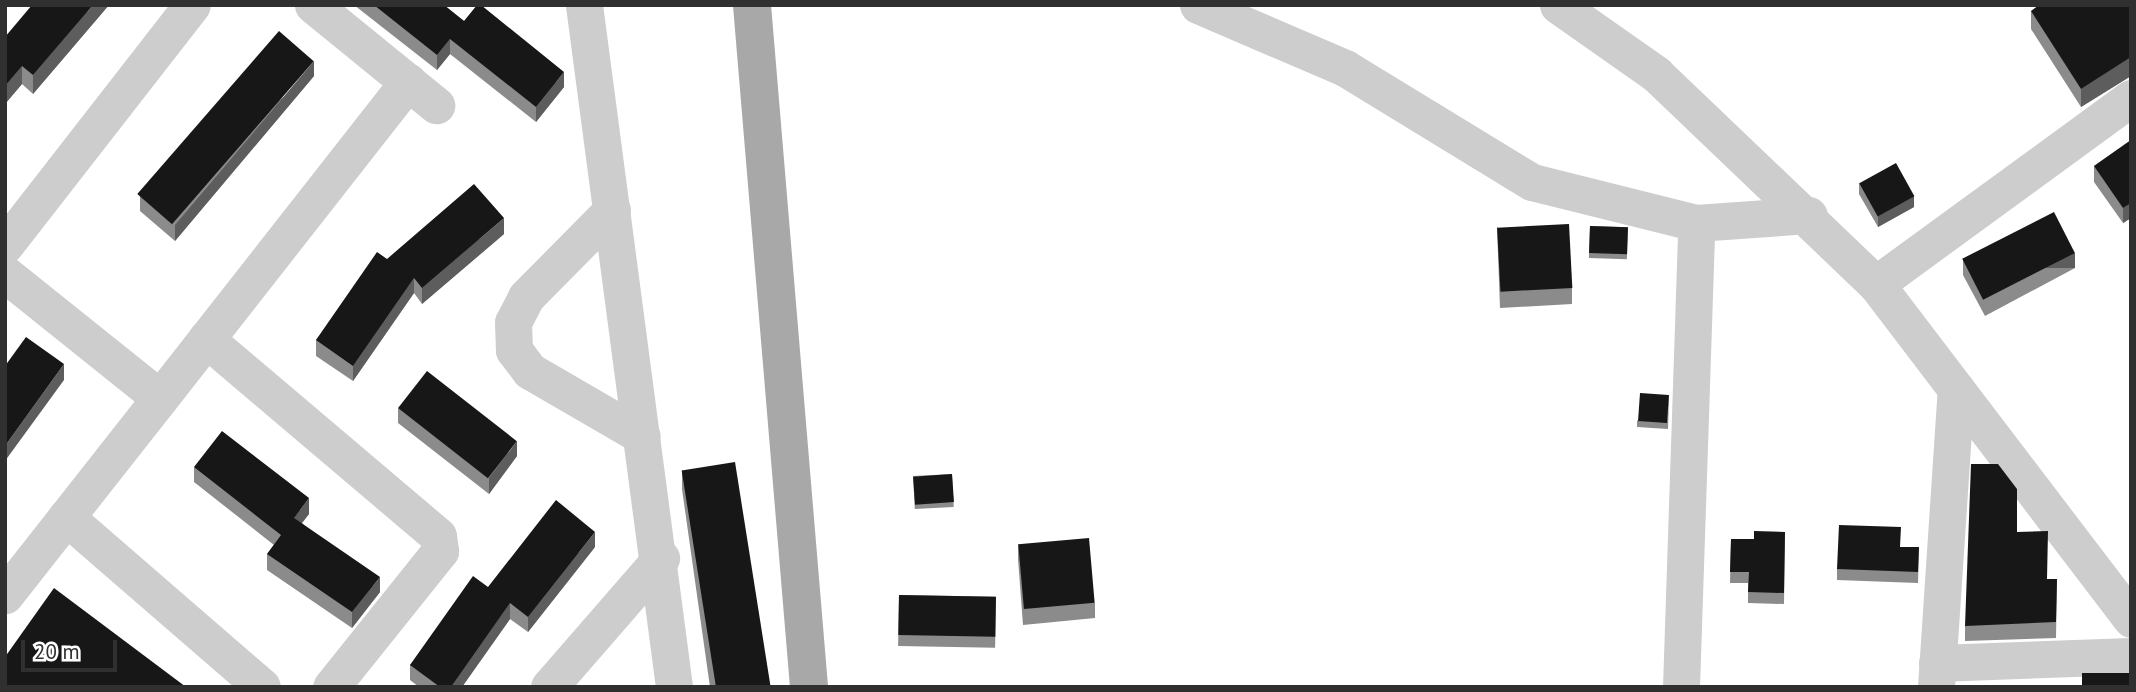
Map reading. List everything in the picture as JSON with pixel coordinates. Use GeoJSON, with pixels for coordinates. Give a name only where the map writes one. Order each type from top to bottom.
{"type":"FeatureCollection","features":[{"type":"Feature","properties":{"kind":"main road"},"geometry":{"type":"LineString","coordinates":[[752,5],[809,687]]}},
{"type":"Feature","properties":{"kind":"street"},"geometry":{"type":"LineString","coordinates":[[5,245],[192,5]]}},
{"type":"Feature","properties":{"kind":"street"},"geometry":{"type":"LineString","coordinates":[[313,5],[436,105]]}},
{"type":"Feature","properties":{"kind":"street"},"geometry":{"type":"LineString","coordinates":[[584,5],[661,558],[674,687]]}},
{"type":"Feature","properties":{"kind":"street"},"geometry":{"type":"LineString","coordinates":[[1198,5],[1345,68],[1532,182],[1696,223],[1809,215]]}},
{"type":"Feature","properties":{"kind":"street"},"geometry":{"type":"LineString","coordinates":[[1558,5],[1656,74],[1809,215],[1876,284],[2131,619]]}},
{"type":"Feature","properties":{"kind":"street"},"geometry":{"type":"LineString","coordinates":[[5,596],[408,82]]}},
{"type":"Feature","properties":{"kind":"street"},"geometry":{"type":"LineString","coordinates":[[1876,284],[2131,98]]}},
{"type":"Feature","properties":{"kind":"street"},"geometry":{"type":"LineString","coordinates":[[612,210],[526,297],[513,323],[514,350],[530,371],[642,436]]}},
{"type":"Feature","properties":{"kind":"street"},"geometry":{"type":"LineString","coordinates":[[1681,687],[1696,223]]}},
{"type":"Feature","properties":{"kind":"street"},"geometry":{"type":"LineString","coordinates":[[5,274],[160,398]]}},
{"type":"Feature","properties":{"kind":"street"},"geometry":{"type":"LineString","coordinates":[[206,339],[438,536],[440,551],[331,687]]}},
{"type":"Feature","properties":{"kind":"street"},"geometry":{"type":"LineString","coordinates":[[1956,389],[1936,675],[2131,656]]}},
{"type":"Feature","properties":{"kind":"street"},"geometry":{"type":"LineString","coordinates":[[66,517],[262,687]]}},
{"type":"Feature","properties":{"kind":"street"},"geometry":{"type":"LineString","coordinates":[[549,687],[661,558]]}},
{"type":"Feature","properties":{"kind":"building"},"geometry":{"type":"Polygon","coordinates":[[[32,5],[93,5],[33,75],[22,66],[5,86],[5,37],[32,5]]]}},
{"type":"Feature","properties":{"kind":"building"},"geometry":{"type":"Polygon","coordinates":[[[374,5],[444,5],[464,21],[477,5],[481,5],[564,72],[536,107],[450,39],[437,55],[374,5]]]}},
{"type":"Feature","properties":{"kind":"building"},"geometry":{"type":"Polygon","coordinates":[[[2039,5],[2131,5],[2131,57],[2081,89],[2031,11],[2039,5]]]}},
{"type":"Feature","properties":{"kind":"building"},"geometry":{"type":"Polygon","coordinates":[[[279,31],[314,61],[172,224],[137,194],[279,31]]]}},
{"type":"Feature","properties":{"kind":"building"},"geometry":{"type":"Polygon","coordinates":[[[2131,140],[2131,203],[2123,208],[2094,166],[2131,140]]]}},
{"type":"Feature","properties":{"kind":"building"},"geometry":{"type":"Polygon","coordinates":[[[1896,163],[1914,196],[1878,217],[1859,183],[1896,163]]]}},
{"type":"Feature","properties":{"kind":"building"},"geometry":{"type":"Polygon","coordinates":[[[474,184],[504,218],[422,288],[414,278],[353,366],[316,340],[377,252],[387,259],[474,184]]]}},
{"type":"Feature","properties":{"kind":"building"},"geometry":{"type":"Polygon","coordinates":[[[2054,212],[2075,253],[1983,300],[1962,259],[2054,212]]]}},
{"type":"Feature","properties":{"kind":"building"},"geometry":{"type":"Polygon","coordinates":[[[1569,224],[1572,288],[1500,292],[1497,228],[1569,224]]]}},
{"type":"Feature","properties":{"kind":"building"},"geometry":{"type":"Polygon","coordinates":[[[1590,226],[1628,227],[1627,254],[1589,253],[1590,226]]]}},
{"type":"Feature","properties":{"kind":"building"},"geometry":{"type":"Polygon","coordinates":[[[26,337],[64,364],[5,446],[5,366],[26,337]]]}},
{"type":"Feature","properties":{"kind":"building"},"geometry":{"type":"Polygon","coordinates":[[[427,371],[517,441],[488,478],[398,408],[427,371]]]}},
{"type":"Feature","properties":{"kind":"building"},"geometry":{"type":"Polygon","coordinates":[[[1640,393],[1669,395],[1667,423],[1638,421],[1640,393]]]}},
{"type":"Feature","properties":{"kind":"building"},"geometry":{"type":"Polygon","coordinates":[[[222,431],[309,498],[294,518],[380,577],[352,612],[267,554],[284,531],[281,535],[194,467],[222,431]]]}},
{"type":"Feature","properties":{"kind":"building"},"geometry":{"type":"Polygon","coordinates":[[[735,462],[771,687],[716,687],[682,470],[735,462]]]}},
{"type":"Feature","properties":{"kind":"building"},"geometry":{"type":"Polygon","coordinates":[[[1971,464],[1998,464],[2017,489],[2017,532],[2048,531],[2047,579],[2057,579],[2056,622],[1965,626],[1971,464]]]}},
{"type":"Feature","properties":{"kind":"building"},"geometry":{"type":"Polygon","coordinates":[[[952,474],[954,502],[915,505],[913,477],[952,474]]]}},
{"type":"Feature","properties":{"kind":"building"},"geometry":{"type":"Polygon","coordinates":[[[556,500],[595,532],[528,617],[510,603],[451,687],[440,687],[410,665],[473,576],[488,587],[556,500]]]}},
{"type":"Feature","properties":{"kind":"building"},"geometry":{"type":"Polygon","coordinates":[[[1839,525],[1901,527],[1900,547],[1919,547],[1918,572],[1837,569],[1839,525]]]}},
{"type":"Feature","properties":{"kind":"building"},"geometry":{"type":"Polygon","coordinates":[[[1754,531],[1785,532],[1784,593],[1748,592],[1749,572],[1730,572],[1731,539],[1754,539],[1754,531]]]}},
{"type":"Feature","properties":{"kind":"building"},"geometry":{"type":"Polygon","coordinates":[[[1089,538],[1095,603],[1024,609],[1018,544],[1089,538]]]}},
{"type":"Feature","properties":{"kind":"building"},"geometry":{"type":"Polygon","coordinates":[[[54,588],[186,687],[5,687],[5,657],[54,588]]]}},
{"type":"Feature","properties":{"kind":"building"},"geometry":{"type":"Polygon","coordinates":[[[899,595],[996,597],[995,637],[898,635],[899,595]]]}},
{"type":"Feature","properties":{"kind":"building"},"geometry":{"type":"Polygon","coordinates":[[[2082,673],[2131,673],[2131,687],[2082,687],[2082,673]]]}}]}
